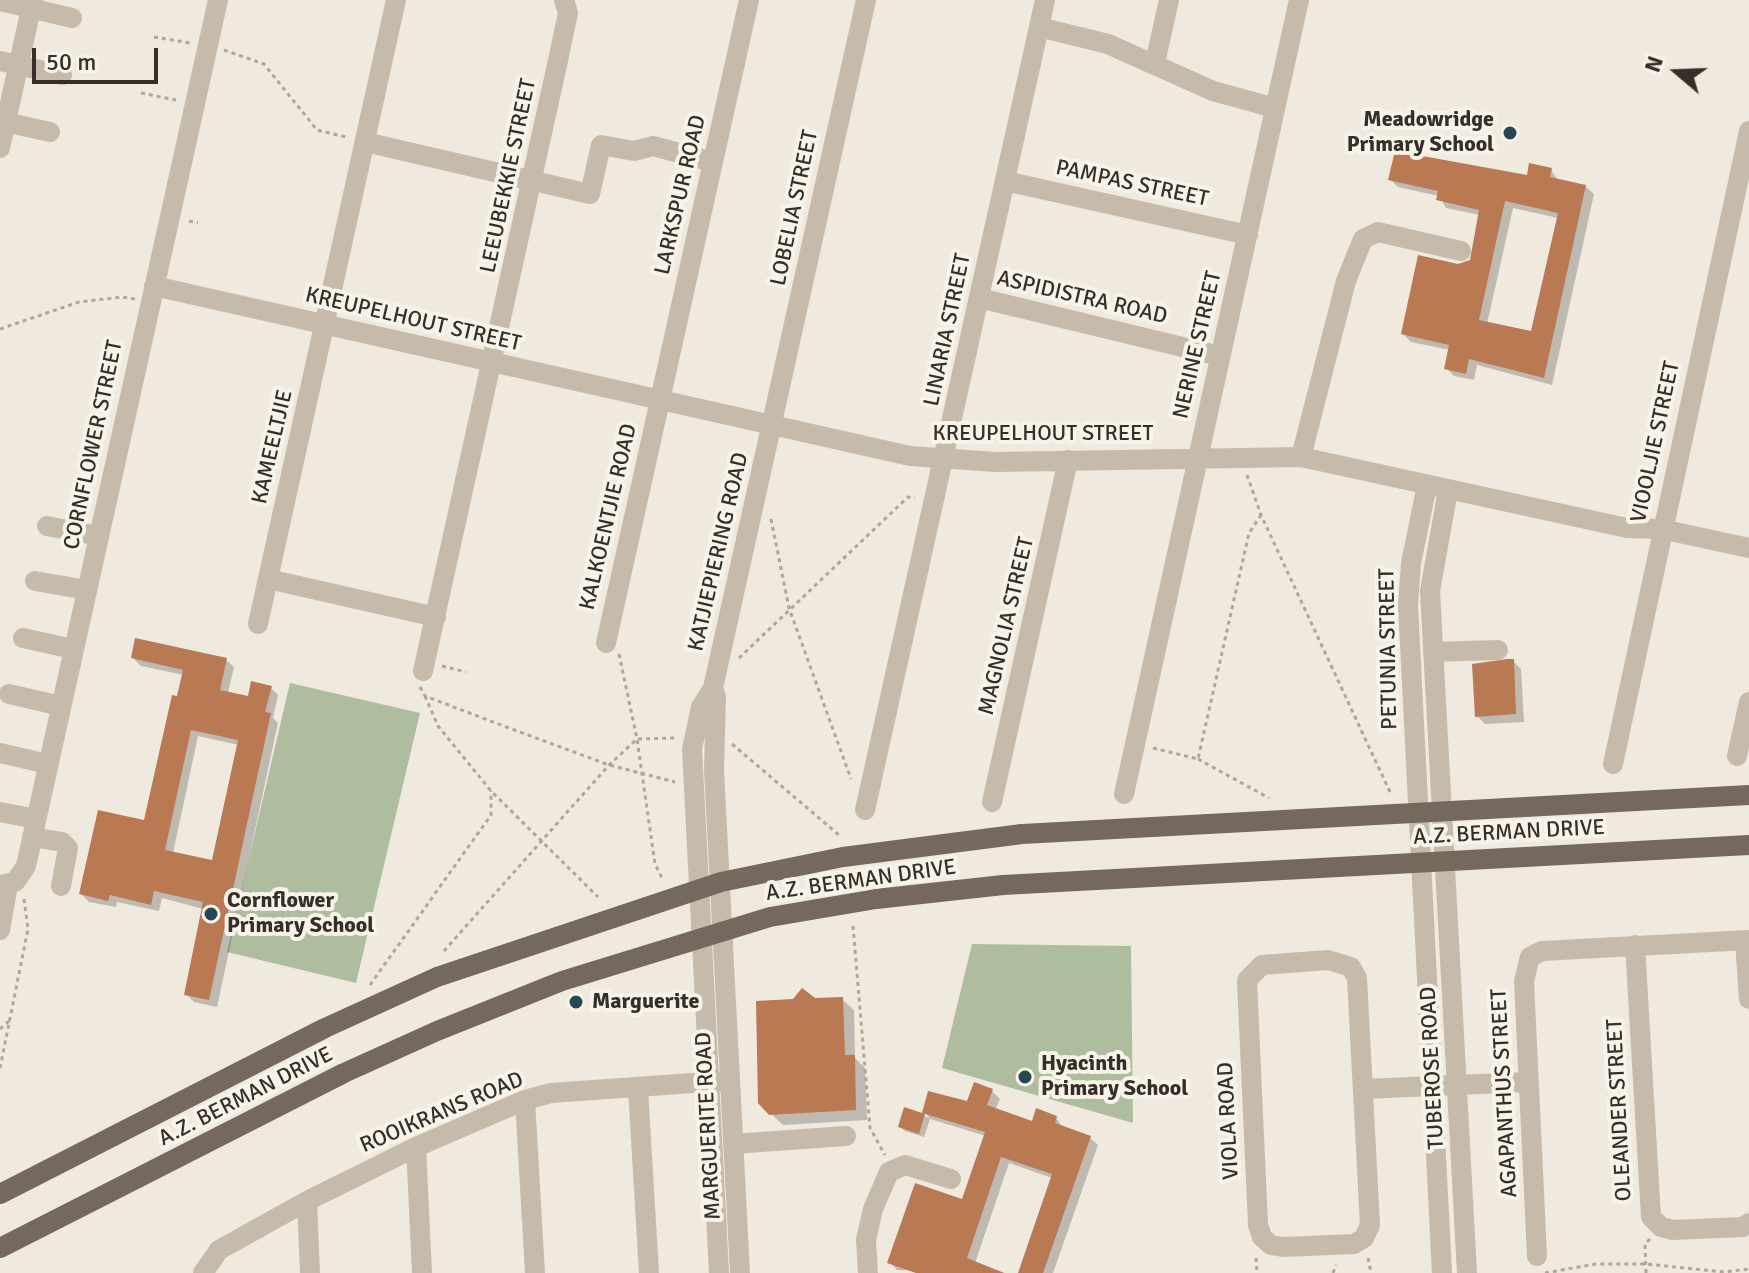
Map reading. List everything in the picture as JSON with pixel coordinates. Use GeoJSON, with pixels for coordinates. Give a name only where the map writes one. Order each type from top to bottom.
{"type":"FeatureCollection","features":[{"type":"Feature","properties":{"kind":"main road","name":"A.Z. BERMAN DRIVE"},"geometry":{"type":"LineString","coordinates":[[0,1194],[325,1028],[437,977],[721,882],[843,857],[966,839],[1749,795]]}},
{"type":"Feature","properties":{"kind":"main road","name":"A.Z. BERMAN DRIVE"},"geometry":{"type":"LineString","coordinates":[[0,1248],[334,1078],[437,1031],[562,981],[723,929],[819,907],[1003,885],[1749,845]]}},
{"type":"Feature","properties":{"kind":"street","name":"CORNFLOWER STREET"},"geometry":{"type":"LineString","coordinates":[[0,930],[8,884],[24,872],[218,0]]}},
{"type":"Feature","properties":{"kind":"street"},"geometry":{"type":"LineString","coordinates":[[324,325],[396,0]]}},
{"type":"Feature","properties":{"kind":"street","name":"LEEUBEKKIE STREET"},"geometry":{"type":"LineString","coordinates":[[492,363],[568,13],[564,0]]}},
{"type":"Feature","properties":{"kind":"street","name":"LARKSPUR ROAD"},"geometry":{"type":"LineString","coordinates":[[659,401],[749,0]]}},
{"type":"Feature","properties":{"kind":"street","name":"LOBELIA STREET"},"geometry":{"type":"LineString","coordinates":[[772,425],[866,0]]}},
{"type":"Feature","properties":{"kind":"street","name":"LINARIA STREET"},"geometry":{"type":"LineString","coordinates":[[865,810],[1045,0]]}},
{"type":"Feature","properties":{"kind":"street"},"geometry":{"type":"LineString","coordinates":[[1155,63],[1169,0]]}},
{"type":"Feature","properties":{"kind":"street","name":"NERINE STREET"},"geometry":{"type":"LineString","coordinates":[[1124,794],[1299,0]]}},
{"type":"Feature","properties":{"kind":"street"},"geometry":{"type":"LineString","coordinates":[[0,1],[32,4],[72,18]]}},
{"type":"Feature","properties":{"kind":"street"},"geometry":{"type":"LineString","coordinates":[[0,148],[9,63],[32,4]]}},
{"type":"Feature","properties":{"kind":"street"},"geometry":{"type":"LineString","coordinates":[[1039,27],[1108,44],[1213,91],[1275,108]]}},
{"type":"Feature","properties":{"kind":"street"},"geometry":{"type":"LineString","coordinates":[[9,63],[62,75]]}},
{"type":"Feature","properties":{"kind":"street"},"geometry":{"type":"LineString","coordinates":[[3,122],[50,132]]}},
{"type":"Feature","properties":{"kind":"street","name":"VIOOLJIE STREET"},"geometry":{"type":"LineString","coordinates":[[1613,764],[1661,529],[1742,202],[1749,131]]}},
{"type":"Feature","properties":{"kind":"street"},"geometry":{"type":"LineString","coordinates":[[365,142],[590,194],[601,145],[634,151],[653,146],[713,162]]}},
{"type":"Feature","properties":{"kind":"street","name":"PAMPAS STREET"},"geometry":{"type":"LineString","coordinates":[[1005,181],[1248,235]]}},
{"type":"Feature","properties":{"kind":"street"},"geometry":{"type":"LineString","coordinates":[[1301,457],[1356,248],[1363,239],[1378,232],[1461,251]]}},
{"type":"Feature","properties":{"kind":"street","name":"KREUPELHOUT STREET"},"geometry":{"type":"LineString","coordinates":[[152,294],[324,325],[910,456],[996,462],[1301,457],[1627,528],[1661,529],[1749,548]]}},
{"type":"Feature","properties":{"kind":"street","name":"ASPIDISTRA ROAD"},"geometry":{"type":"LineString","coordinates":[[979,298],[1220,356]]}},
{"type":"Feature","properties":{"kind":"street","name":"KAMEELTJIE"},"geometry":{"type":"LineString","coordinates":[[258,624],[324,325]]}},
{"type":"Feature","properties":{"kind":"street"},"geometry":{"type":"LineString","coordinates":[[424,666],[492,363]]}},
{"type":"Feature","properties":{"kind":"street","name":"KALKOENTJIE ROAD"},"geometry":{"type":"LineString","coordinates":[[606,643],[659,401]]}},
{"type":"Feature","properties":{"kind":"street","name":"KATJIEPIERING ROAD"},"geometry":{"type":"LineString","coordinates":[[698,890],[692,749],[701,707],[713,688],[772,425]]}},
{"type":"Feature","properties":{"kind":"street","name":"MAGNOLIA STREET"},"geometry":{"type":"LineString","coordinates":[[992,802],[1068,460]]}},
{"type":"Feature","properties":{"kind":"street","name":"PETUNIA STREET"},"geometry":{"type":"LineString","coordinates":[[1421,862],[1409,581],[1427,485]]}},
{"type":"Feature","properties":{"kind":"street","name":"PETUNIA STREET"},"geometry":{"type":"LineString","coordinates":[[1446,860],[1430,575],[1448,490]]}},
{"type":"Feature","properties":{"kind":"street"},"geometry":{"type":"LineString","coordinates":[[47,526],[99,536]]}},
{"type":"Feature","properties":{"kind":"street"},"geometry":{"type":"LineString","coordinates":[[268,579],[436,617]]}},
{"type":"Feature","properties":{"kind":"street"},"geometry":{"type":"LineString","coordinates":[[35,581],[87,590]]}},
{"type":"Feature","properties":{"kind":"street"},"geometry":{"type":"LineString","coordinates":[[23,638],[73,649]]}},
{"type":"Feature","properties":{"kind":"street"},"geometry":{"type":"LineString","coordinates":[[1433,652],[1498,650]]}},
{"type":"Feature","properties":{"kind":"street","name":"KATJIEPIERING ROAD"},"geometry":{"type":"LineString","coordinates":[[713,688],[716,697],[714,738],[721,882]]}},
{"type":"Feature","properties":{"kind":"street"},"geometry":{"type":"LineString","coordinates":[[9,694],[61,706]]}},
{"type":"Feature","properties":{"kind":"street"},"geometry":{"type":"LineString","coordinates":[[1737,756],[1749,702]]}},
{"type":"Feature","properties":{"kind":"street"},"geometry":{"type":"LineString","coordinates":[[0,753],[48,764]]}},
{"type":"Feature","properties":{"kind":"street"},"geometry":{"type":"LineString","coordinates":[[0,812],[66,844],[69,852],[61,886]]}},
{"type":"Feature","properties":{"kind":"street","name":"TUBEROSE ROAD"},"geometry":{"type":"LineString","coordinates":[[1446,860],[1467,1273]]}},
{"type":"Feature","properties":{"kind":"street","name":"TUBEROSE ROAD"},"geometry":{"type":"LineString","coordinates":[[1421,862],[1442,1273]]}},
{"type":"Feature","properties":{"kind":"street","name":"MARGUERITE ROAD"},"geometry":{"type":"LineString","coordinates":[[721,882],[740,1273]]}},
{"type":"Feature","properties":{"kind":"street","name":"MARGUERITE ROAD"},"geometry":{"type":"LineString","coordinates":[[698,890],[719,1273]]}},
{"type":"Feature","properties":{"kind":"street"},"geometry":{"type":"LineString","coordinates":[[1747,940],[1749,999]]}},
{"type":"Feature","properties":{"kind":"street","name":"AGAPANTHUS STREET"},"geometry":{"type":"LineString","coordinates":[[1541,1265],[1527,1082],[1524,981],[1530,957],[1542,951],[1747,940]]}},
{"type":"Feature","properties":{"kind":"street","name":"OLEANDER STREET"},"geometry":{"type":"LineString","coordinates":[[1635,945],[1651,1217],[1661,1227],[1673,1230],[1743,1227],[1749,1223]]}},
{"type":"Feature","properties":{"kind":"street","name":"VIOLA ROAD"},"geometry":{"type":"LineString","coordinates":[[1328,960],[1351,967],[1357,978],[1363,1089],[1370,1211],[1370,1225],[1364,1238],[1354,1244],[1271,1245],[1262,1237],[1258,1225],[1246,991],[1252,971],[1262,965],[1328,960]]}},
{"type":"Feature","properties":{"kind":"street","name":"ROOIKRANS ROAD"},"geometry":{"type":"LineString","coordinates":[[203,1273],[219,1250],[307,1201],[416,1147],[525,1100],[551,1093],[729,1080]]}},
{"type":"Feature","properties":{"kind":"street"},"geometry":{"type":"LineString","coordinates":[[1363,1089],[1527,1082]]}},
{"type":"Feature","properties":{"kind":"street"},"geometry":{"type":"LineString","coordinates":[[638,1089],[649,1273]]}},
{"type":"Feature","properties":{"kind":"street"},"geometry":{"type":"LineString","coordinates":[[525,1100],[535,1273]]}},
{"type":"Feature","properties":{"kind":"street"},"geometry":{"type":"LineString","coordinates":[[733,1144],[846,1136]]}},
{"type":"Feature","properties":{"kind":"street"},"geometry":{"type":"LineString","coordinates":[[416,1147],[422,1273]]}},
{"type":"Feature","properties":{"kind":"street"},"geometry":{"type":"LineString","coordinates":[[868,1273],[866,1240],[873,1209],[893,1168],[905,1165],[951,1179]]}},
{"type":"Feature","properties":{"kind":"street"},"geometry":{"type":"LineString","coordinates":[[307,1201],[310,1273]]}},
{"type":"Feature","properties":{"kind":"path"},"geometry":{"type":"LineString","coordinates":[[154,37],[253,57],[264,64],[317,130],[365,142]]}},
{"type":"Feature","properties":{"kind":"path"},"geometry":{"type":"LineString","coordinates":[[141,93],[195,104]]}},
{"type":"Feature","properties":{"kind":"path"},"geometry":{"type":"LineString","coordinates":[[0,329],[79,302],[152,294]]}},
{"type":"Feature","properties":{"kind":"path"},"geometry":{"type":"LineString","coordinates":[[1243,465],[1261,515],[1390,792]]}},
{"type":"Feature","properties":{"kind":"path"},"geometry":{"type":"LineString","coordinates":[[732,666],[908,497],[931,502]]}},
{"type":"Feature","properties":{"kind":"path"},"geometry":{"type":"LineString","coordinates":[[768,510],[789,608],[838,747],[865,810]]}},
{"type":"Feature","properties":{"kind":"path"},"geometry":{"type":"LineString","coordinates":[[1198,759],[1249,533],[1261,515]]}},
{"type":"Feature","properties":{"kind":"path"},"geometry":{"type":"LineString","coordinates":[[606,643],[619,654],[637,739],[655,864],[662,878]]}},
{"type":"Feature","properties":{"kind":"path"},"geometry":{"type":"LineString","coordinates":[[466,672],[424,666],[419,691],[425,696],[609,765],[680,783]]}},
{"type":"Feature","properties":{"kind":"path"},"geometry":{"type":"LineString","coordinates":[[425,696],[438,726],[491,791],[598,897]]}},
{"type":"Feature","properties":{"kind":"path"},"geometry":{"type":"LineString","coordinates":[[444,951],[540,839],[637,739],[681,738]]}},
{"type":"Feature","properties":{"kind":"path"},"geometry":{"type":"LineString","coordinates":[[726,739],[839,835]]}},
{"type":"Feature","properties":{"kind":"path"},"geometry":{"type":"LineString","coordinates":[[1135,743],[1198,759],[1269,798]]}},
{"type":"Feature","properties":{"kind":"path"},"geometry":{"type":"LineString","coordinates":[[370,985],[491,815],[491,791]]}},
{"type":"Feature","properties":{"kind":"path"},"geometry":{"type":"LineString","coordinates":[[0,1068],[28,929],[26,902],[8,884]]}},
{"type":"Feature","properties":{"kind":"path"},"geometry":{"type":"LineString","coordinates":[[853,926],[870,1128],[893,1168]]}},
{"type":"Feature","properties":{"kind":"path"},"geometry":{"type":"LineString","coordinates":[[0,1029],[10,1020]]}},
{"type":"Feature","properties":{"kind":"path"},"geometry":{"type":"LineString","coordinates":[[1645,1244],[1646,1273]]}},
{"type":"Feature","properties":{"kind":"path"},"geometry":{"type":"LineString","coordinates":[[1256,1258],[1257,1273]]}},
{"type":"Feature","properties":{"kind":"path"},"geometry":{"type":"LineString","coordinates":[[1541,1265],[1646,1264],[1723,1272],[1749,1269]]}},
{"type":"Feature","properties":{"kind":"path"},"geometry":{"type":"LineString","coordinates":[[1370,1267],[1371,1273]]}},
{"type":"Feature","properties":{"kind":"green space"},"geometry":{"type":"Polygon","coordinates":[[[290,683],[420,713],[356,983],[227,952],[290,683]]]}},
{"type":"Feature","properties":{"kind":"green space"},"geometry":{"type":"Polygon","coordinates":[[[972,944],[1131,946],[1133,1123],[942,1068],[972,944]]]}},
{"type":"Feature","properties":{"kind":"building"},"geometry":{"type":"Polygon","coordinates":[[[1395,151],[1527,175],[1529,163],[1552,168],[1550,177],[1586,185],[1544,378],[1469,359],[1466,374],[1444,369],[1449,345],[1401,334],[1418,255],[1458,264],[1470,260],[1479,210],[1436,200],[1438,191],[1388,180],[1395,151]],[[1505,201],[1479,320],[1531,331],[1558,213],[1505,201]]]}},
{"type":"Feature","properties":{"kind":"building"},"geometry":{"type":"Polygon","coordinates":[[[135,638],[227,658],[220,690],[248,696],[251,681],[272,686],[265,712],[271,713],[209,1000],[184,995],[203,902],[154,891],[151,905],[110,895],[108,901],[79,894],[98,810],[144,820],[172,695],[177,696],[183,670],[131,658],[135,638]],[[191,730],[165,850],[212,860],[238,740],[191,730]]]}},
{"type":"Feature","properties":{"kind":"building"},"geometry":{"type":"Polygon","coordinates":[[[1514,659],[1516,714],[1475,717],[1472,664],[1514,659]]]}},
{"type":"Feature","properties":{"kind":"building"},"geometry":{"type":"Polygon","coordinates":[[[802,988],[815,998],[843,997],[845,1055],[855,1055],[856,1110],[769,1115],[758,1103],[756,1001],[793,999],[802,988]]]}},
{"type":"Feature","properties":{"kind":"building"},"geometry":{"type":"Polygon","coordinates":[[[974,1082],[993,1089],[987,1105],[1032,1121],[1036,1108],[1057,1116],[1055,1123],[1091,1136],[1043,1273],[1018,1273],[1052,1174],[1001,1157],[967,1258],[1004,1273],[916,1273],[887,1263],[915,1183],[962,1199],[985,1132],[922,1113],[928,1091],[967,1101],[974,1082]]]}},
{"type":"Feature","properties":{"kind":"building"},"geometry":{"type":"Polygon","coordinates":[[[904,1107],[925,1114],[919,1134],[898,1127],[904,1107]]]}},
{"type":"Feature","properties":{"kind":"place","name":"Meadowridge Primary School"},"geometry":{"type":"Point","coordinates":[1510,133]}},
{"type":"Feature","properties":{"kind":"place","name":"Cornflower Primary School"},"geometry":{"type":"Point","coordinates":[211,914]}},
{"type":"Feature","properties":{"kind":"place","name":"Marguerite"},"geometry":{"type":"Point","coordinates":[576,1002]}},
{"type":"Feature","properties":{"kind":"place","name":"Hyacinth Primary School"},"geometry":{"type":"Point","coordinates":[1025,1077]}}]}
